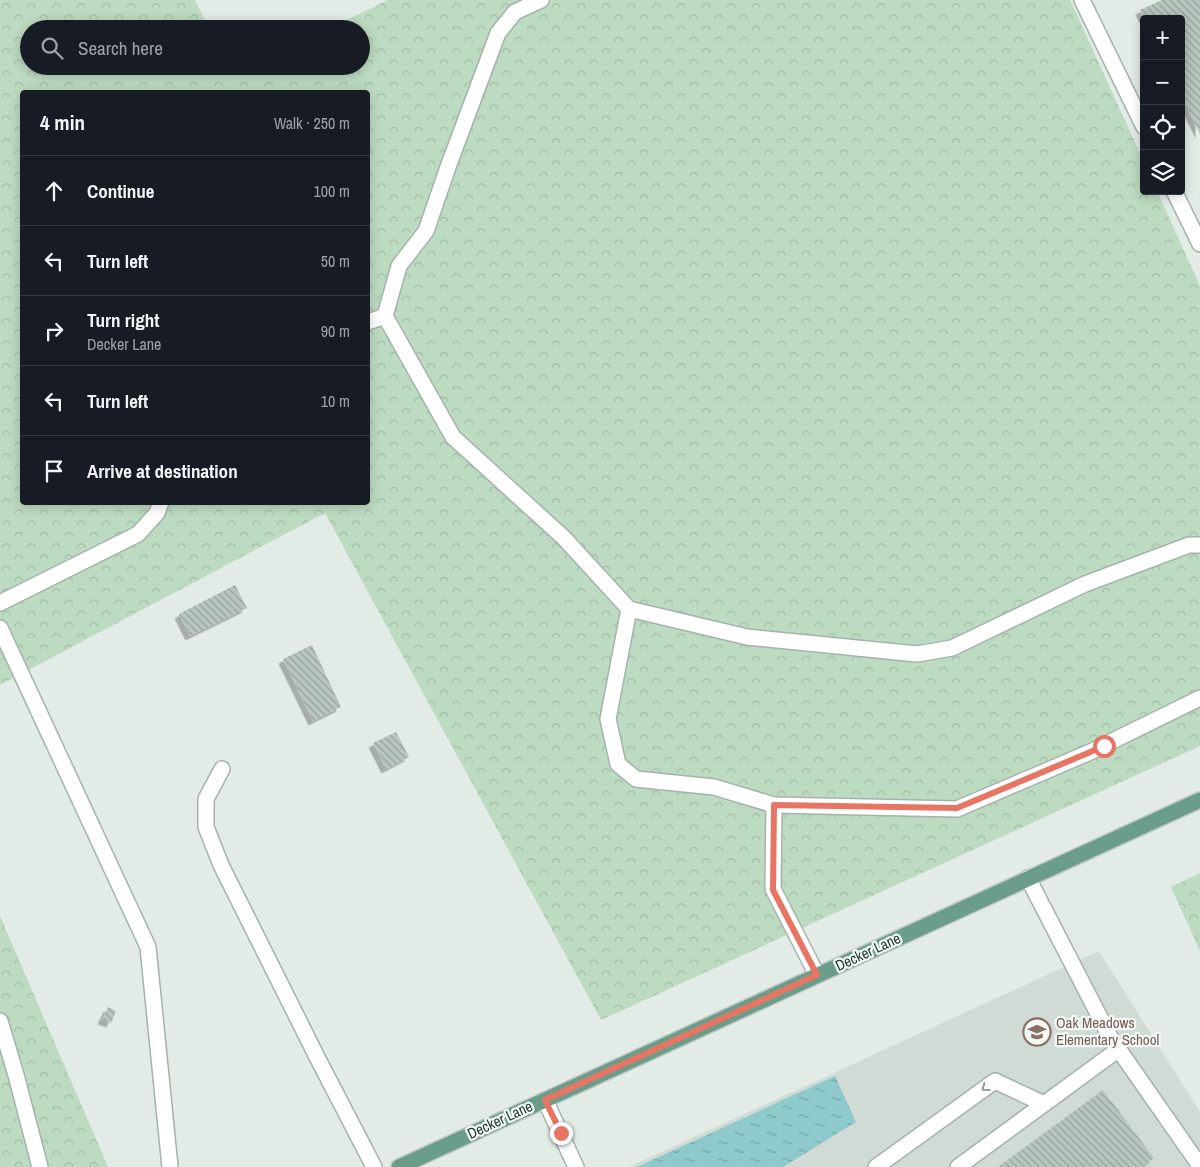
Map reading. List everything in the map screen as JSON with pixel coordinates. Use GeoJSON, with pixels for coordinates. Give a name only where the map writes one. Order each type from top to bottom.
{"type":"FeatureCollection","features":[{"type":"Feature","properties":{"kind":"main road","name":"Decker Lane"},"geometry":{"type":"LineString","coordinates":[[400,1167],[1200,800]]}},
{"type":"Feature","properties":{"kind":"lane"},"geometry":{"type":"LineString","coordinates":[[541,0],[515,12],[498,33],[426,231],[399,266],[384,316],[453,437],[564,538],[629,609],[747,638],[917,654],[952,648],[1085,584],[1189,545],[1200,545]]}},
{"type":"Feature","properties":{"kind":"lane"},"geometry":{"type":"LineString","coordinates":[[1082,0],[1140,119]]}},
{"type":"Feature","properties":{"kind":"lane"},"geometry":{"type":"LineString","coordinates":[[1176,195],[1200,244]]}},
{"type":"Feature","properties":{"kind":"lane"},"geometry":{"type":"LineString","coordinates":[[370,321],[384,316]]}},
{"type":"Feature","properties":{"kind":"lane"},"geometry":{"type":"LineString","coordinates":[[0,604],[138,534],[157,512],[160,505]]}},
{"type":"Feature","properties":{"kind":"lane"},"geometry":{"type":"LineString","coordinates":[[629,609],[608,719],[618,764],[636,779],[714,787],[774,805],[957,808],[1088,753],[1200,698]]}},
{"type":"Feature","properties":{"kind":"lane"},"geometry":{"type":"LineString","coordinates":[[0,628],[148,947],[170,1167]]}},
{"type":"Feature","properties":{"kind":"lane"},"geometry":{"type":"LineString","coordinates":[[222,770],[206,799],[206,827],[220,864],[374,1167]]}},
{"type":"Feature","properties":{"kind":"lane"},"geometry":{"type":"LineString","coordinates":[[774,805],[773,890],[817,975]]}},
{"type":"Feature","properties":{"kind":"lane"},"geometry":{"type":"LineString","coordinates":[[1028,878],[1110,1037],[1200,1166]]}},
{"type":"Feature","properties":{"kind":"lane"},"geometry":{"type":"LineString","coordinates":[[0,1020],[40,1167]]}},
{"type":"Feature","properties":{"kind":"lane"},"geometry":{"type":"LineString","coordinates":[[958,1167],[1119,1049]]}},
{"type":"Feature","properties":{"kind":"lane"},"geometry":{"type":"LineString","coordinates":[[876,1167],[995,1081],[1044,1104]]}},
{"type":"Feature","properties":{"kind":"lane"},"geometry":{"type":"LineString","coordinates":[[545,1100],[576,1167]]}},
{"type":"Feature","properties":{"kind":"shaded area","name":"Oak Meadows Elementary School"},"geometry":{"type":"Polygon","coordinates":[[[1099,951],[1200,1112],[1200,1167],[629,1167],[1099,951]]]}},
{"type":"Feature","properties":{"kind":"green space"},"geometry":{"type":"Polygon","coordinates":[[[0,0],[195,0],[205,20],[20,20],[20,75],[370,75],[370,20],[347,20],[388,0],[1070,0],[1140,153],[1140,195],[1159,195],[1200,286],[1200,746],[601,1020],[325,513],[0,685],[0,0]]]}},
{"type":"Feature","properties":{"kind":"green space"},"geometry":{"type":"Polygon","coordinates":[[[1200,873],[1200,951],[1171,887],[1200,873]]]}},
{"type":"Feature","properties":{"kind":"green space"},"geometry":{"type":"Polygon","coordinates":[[[0,916],[108,1167],[0,1167],[0,916]]]}},
{"type":"Feature","properties":{"kind":"water"},"geometry":{"type":"Polygon","coordinates":[[[835,1076],[856,1122],[783,1167],[637,1167],[835,1076]]]}},
{"type":"Feature","properties":{"kind":"building"},"geometry":{"type":"Polygon","coordinates":[[[1162,0],[1200,0],[1200,134],[1185,103],[1185,15],[1142,15],[1140,10],[1162,0]]]}},
{"type":"Feature","properties":{"kind":"building"},"geometry":{"type":"Polygon","coordinates":[[[235,585],[247,608],[190,636],[179,614],[235,585]]]}},
{"type":"Feature","properties":{"kind":"building"},"geometry":{"type":"Polygon","coordinates":[[[312,645],[341,707],[313,721],[283,659],[312,645]]]}},
{"type":"Feature","properties":{"kind":"building"},"geometry":{"type":"Polygon","coordinates":[[[396,732],[409,757],[386,769],[373,743],[396,732]]]}},
{"type":"Feature","properties":{"kind":"building"},"geometry":{"type":"Polygon","coordinates":[[[108,1007],[116,1011],[111,1023],[102,1020],[108,1007]]]}},
{"type":"Feature","properties":{"kind":"building"},"geometry":{"type":"Polygon","coordinates":[[[1103,1090],[1154,1158],[1141,1167],[998,1167],[1103,1090]]]}},
{"type":"Feature","properties":{"kind":"place","name":"Oak Meadows Elementary School"},"geometry":{"type":"Point","coordinates":[1037,1032]}},
{"type":"Feature","properties":{"kind":"route"},"geometry":{"type":"LineString","coordinates":[[561,1133],[545,1100],[817,975],[773,890],[774,805],[957,808],[1104,746]]}}]}
